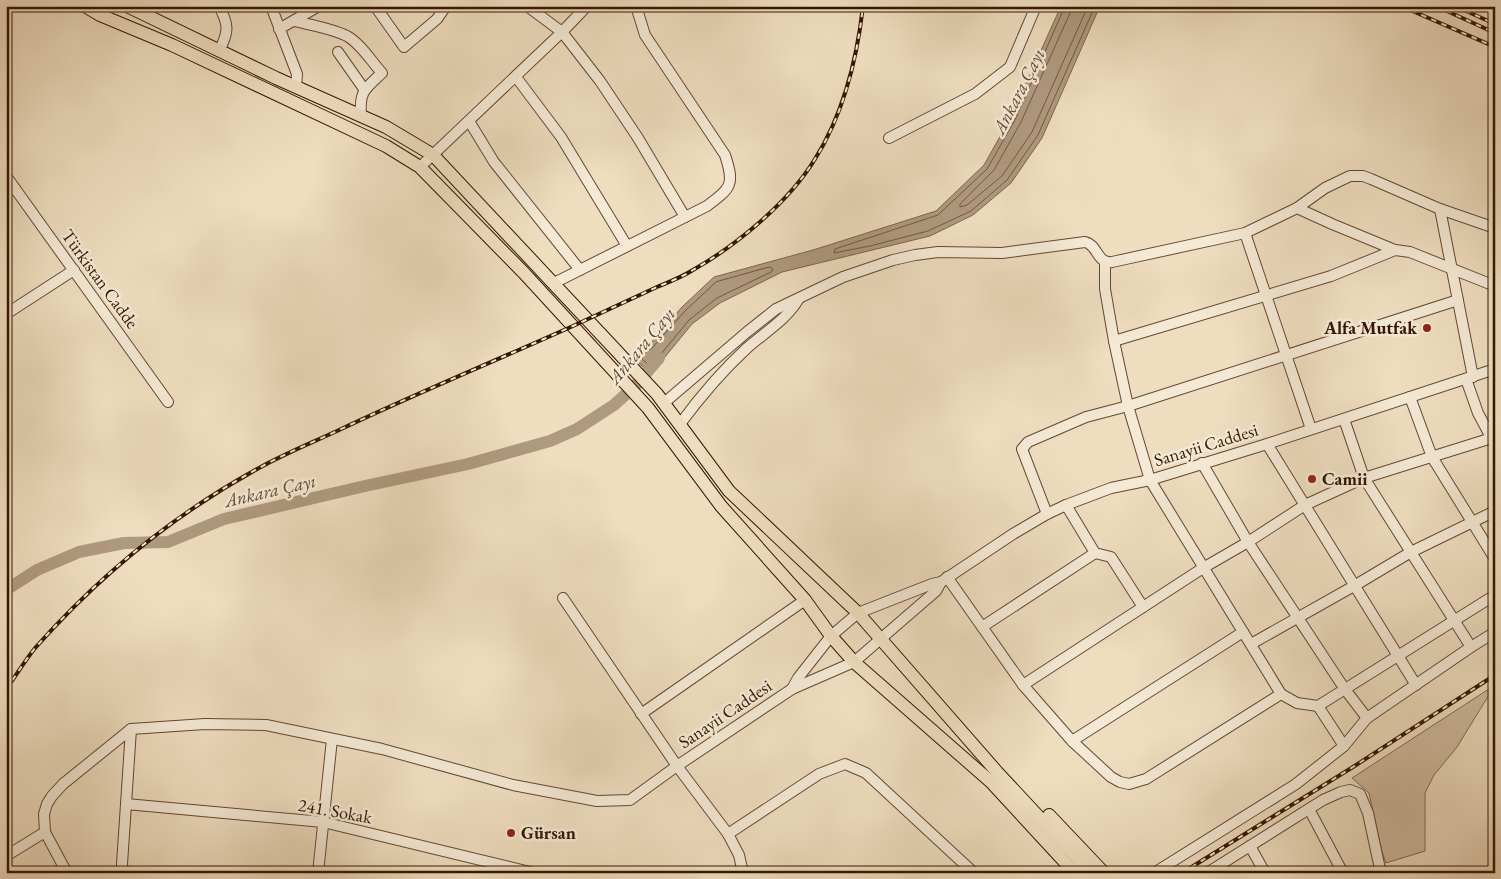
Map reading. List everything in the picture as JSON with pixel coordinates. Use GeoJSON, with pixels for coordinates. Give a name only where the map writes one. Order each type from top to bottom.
{"type":"FeatureCollection","features":[{"type":"Feature","properties":{"kind":"main road"},"geometry":{"type":"LineString","coordinates":[[85,6],[100,15],[172,45],[386,146],[420,167],[524,273],[648,408],[721,506],[805,600],[831,636],[854,662],[959,753],[994,777],[1091,873]]}},
{"type":"Feature","properties":{"kind":"main road"},"geometry":{"type":"LineString","coordinates":[[127,6],[296,87],[386,127],[433,155],[660,398],[729,491],[858,613],[970,741],[994,777],[1075,873]]}},
{"type":"Feature","properties":{"kind":"main road"},"geometry":{"type":"LineString","coordinates":[[970,741],[1003,767],[1104,873]]}},
{"type":"Feature","properties":{"kind":"main road"},"geometry":{"type":"LineString","coordinates":[[959,753],[974,776],[1066,873]]}},
{"type":"Feature","properties":{"kind":"main road"},"geometry":{"type":"LineString","coordinates":[[1091,859],[1096,873]]}},
{"type":"Feature","properties":{"kind":"street"},"geometry":{"type":"LineString","coordinates":[[219,6],[226,18],[227,26],[225,39],[219,51]]}},
{"type":"Feature","properties":{"kind":"street"},"geometry":{"type":"LineString","coordinates":[[272,6],[297,74],[296,87]]}},
{"type":"Feature","properties":{"kind":"street"},"geometry":{"type":"LineString","coordinates":[[279,29],[319,6]]}},
{"type":"Feature","properties":{"kind":"street"},"geometry":{"type":"LineString","coordinates":[[375,6],[404,47],[437,19],[446,6]]}},
{"type":"Feature","properties":{"kind":"street"},"geometry":{"type":"LineString","coordinates":[[527,6],[562,32],[600,81],[638,138],[685,217]]}},
{"type":"Feature","properties":{"kind":"street"},"geometry":{"type":"LineString","coordinates":[[420,167],[516,77],[587,6]]}},
{"type":"Feature","properties":{"kind":"street"},"geometry":{"type":"LineString","coordinates":[[554,283],[707,206],[726,192],[730,184],[725,155],[645,35],[636,6]]}},
{"type":"Feature","properties":{"kind":"street"},"geometry":{"type":"LineString","coordinates":[[889,138],[975,94],[1010,67],[1036,6]]}},
{"type":"Feature","properties":{"kind":"street"},"geometry":{"type":"LineString","coordinates":[[294,21],[346,36],[356,44],[382,73],[364,89],[360,105],[361,116]]}},
{"type":"Feature","properties":{"kind":"street"},"geometry":{"type":"LineString","coordinates":[[338,52],[364,89]]}},
{"type":"Feature","properties":{"kind":"street"},"geometry":{"type":"LineString","coordinates":[[516,77],[561,137],[627,246]]}},
{"type":"Feature","properties":{"kind":"street"},"geometry":{"type":"LineString","coordinates":[[469,121],[494,162],[580,270]]}},
{"type":"Feature","properties":{"kind":"street","name":"Türkistan Cadde"},"geometry":{"type":"LineString","coordinates":[[6,176],[168,402]]}},
{"type":"Feature","properties":{"kind":"street"},"geometry":{"type":"LineString","coordinates":[[660,398],[776,309],[843,277],[893,260],[927,253],[1002,253],[1085,242],[1094,246],[1105,262],[1112,262],[1245,233],[1298,208],[1325,188],[1342,179],[1357,176],[1371,179],[1440,209],[1495,228]]}},
{"type":"Feature","properties":{"kind":"street"},"geometry":{"type":"LineString","coordinates":[[1298,208],[1395,250],[1410,252],[1495,286]]}},
{"type":"Feature","properties":{"kind":"street"},"geometry":{"type":"LineString","coordinates":[[1023,685],[1203,568],[1305,506],[1364,478],[1493,440],[1478,412],[1470,378],[1453,270],[1440,209]]}},
{"type":"Feature","properties":{"kind":"street"},"geometry":{"type":"LineString","coordinates":[[1245,233],[1311,429]]}},
{"type":"Feature","properties":{"kind":"street"},"geometry":{"type":"LineString","coordinates":[[1114,341],[1331,276],[1395,250]]}},
{"type":"Feature","properties":{"kind":"street"},"geometry":{"type":"LineString","coordinates":[[1105,262],[1105,289],[1114,341],[1128,406],[1150,480],[1281,694],[1297,703],[1318,706],[1344,688],[1398,657],[1454,620],[1495,596]]}},
{"type":"Feature","properties":{"kind":"street"},"geometry":{"type":"LineString","coordinates":[[6,314],[74,270]]}},
{"type":"Feature","properties":{"kind":"street"},"geometry":{"type":"LineString","coordinates":[[680,424],[716,379],[747,348],[788,313],[798,300]]}},
{"type":"Feature","properties":{"kind":"street"},"geometry":{"type":"LineString","coordinates":[[1047,514],[1022,449],[1028,442],[1086,417],[1128,406],[1458,300]]}},
{"type":"Feature","properties":{"kind":"street","name":"Sanayii Caddesi"},"geometry":{"type":"LineString","coordinates":[[792,689],[798,678],[831,636],[858,613],[944,580],[1047,514],[1066,505],[1110,488],[1150,480],[1495,369]]}},
{"type":"Feature","properties":{"kind":"street"},"geometry":{"type":"LineString","coordinates":[[1410,397],[1432,457],[1495,559]]}},
{"type":"Feature","properties":{"kind":"street"},"geometry":{"type":"LineString","coordinates":[[1344,419],[1364,478],[1471,647]]}},
{"type":"Feature","properties":{"kind":"street"},"geometry":{"type":"LineString","coordinates":[[1266,444],[1416,685]]}},
{"type":"Feature","properties":{"kind":"street"},"geometry":{"type":"LineString","coordinates":[[1202,463],[1248,542],[1344,688],[1367,718]]}},
{"type":"Feature","properties":{"kind":"street"},"geometry":{"type":"LineString","coordinates":[[1066,505],[1095,553],[1111,557],[1143,607]]}},
{"type":"Feature","properties":{"kind":"street"},"geometry":{"type":"LineString","coordinates":[[1251,644],[1411,552],[1495,512]]}},
{"type":"Feature","properties":{"kind":"street"},"geometry":{"type":"LineString","coordinates":[[982,627],[1095,553]]}},
{"type":"Feature","properties":{"kind":"street"},"geometry":{"type":"LineString","coordinates":[[944,580],[982,627],[1023,685],[1072,741],[1111,777],[1120,782],[1129,784],[1146,779],[1281,694]]}},
{"type":"Feature","properties":{"kind":"street","name":"Sanayii Caddesi"},"geometry":{"type":"LineString","coordinates":[[131,730],[205,724],[266,725],[382,749],[513,785],[597,801],[630,800],[792,689],[854,662],[936,591],[944,580]]}},
{"type":"Feature","properties":{"kind":"street"},"geometry":{"type":"LineString","coordinates":[[563,598],[677,766],[728,834],[740,855],[743,873]]}},
{"type":"Feature","properties":{"kind":"street"},"geometry":{"type":"LineString","coordinates":[[641,714],[805,600]]}},
{"type":"Feature","properties":{"kind":"street"},"geometry":{"type":"LineString","coordinates":[[1072,741],[1243,632]]}},
{"type":"Feature","properties":{"kind":"street"},"geometry":{"type":"LineString","coordinates":[[1154,873],[1296,784],[1344,746],[1367,718],[1495,632]]}},
{"type":"Feature","properties":{"kind":"street"},"geometry":{"type":"LineString","coordinates":[[1318,706],[1344,746]]}},
{"type":"Feature","properties":{"kind":"street"},"geometry":{"type":"LineString","coordinates":[[123,873],[131,730]]}},
{"type":"Feature","properties":{"kind":"street"},"geometry":{"type":"LineString","coordinates":[[67,873],[45,832],[44,814],[52,796],[63,784],[131,730]]}},
{"type":"Feature","properties":{"kind":"street"},"geometry":{"type":"LineString","coordinates":[[318,873],[332,738]]}},
{"type":"Feature","properties":{"kind":"street"},"geometry":{"type":"LineString","coordinates":[[728,834],[819,774],[845,764],[866,773],[974,873]]}},
{"type":"Feature","properties":{"kind":"street"},"geometry":{"type":"LineString","coordinates":[[1207,873],[1323,800],[1350,790],[1360,794],[1368,812],[1380,869],[1384,873]]}},
{"type":"Feature","properties":{"kind":"street","name":"241. Sokak"},"geometry":{"type":"LineString","coordinates":[[126,804],[323,822],[534,873]]}},
{"type":"Feature","properties":{"kind":"street"},"geometry":{"type":"LineString","coordinates":[[1309,809],[1343,873]]}},
{"type":"Feature","properties":{"kind":"street"},"geometry":{"type":"LineString","coordinates":[[6,856],[45,832]]}},
{"type":"Feature","properties":{"kind":"street"},"geometry":{"type":"LineString","coordinates":[[1250,846],[1264,873]]}},
{"type":"Feature","properties":{"kind":"shaded area"},"geometry":{"type":"Polygon","coordinates":[[[1495,685],[1457,747],[1434,775],[1425,793],[1425,851],[1386,863],[1369,793],[1352,778],[1495,685]]]}},
{"type":"Feature","properties":{"kind":"water"},"geometry":{"type":"Polygon","coordinates":[[[1061,6],[1100,6],[1042,138],[1011,183],[973,215],[930,236],[782,272],[720,303],[692,324],[651,374],[632,357],[650,344],[682,307],[714,277],[813,250],[936,211],[984,165],[1011,117],[1061,6]]]}},
{"type":"Feature","properties":{"kind":"waterway","name":"Ankara Çayı"},"geometry":{"type":"LineString","coordinates":[[6,590],[37,570],[79,552],[124,543],[168,542],[224,519],[468,464],[550,441],[577,429],[614,405],[635,386],[659,358]]}},
{"type":"Feature","properties":{"kind":"railway"},"geometry":{"type":"LineString","coordinates":[[6,689],[36,647],[112,571],[168,526],[227,486],[298,449],[689,273],[744,235],[791,191],[815,159],[825,141],[848,85],[857,46],[863,6]]}},
{"type":"Feature","properties":{"kind":"railway"},"geometry":{"type":"LineString","coordinates":[[1401,6],[1495,47]]}},
{"type":"Feature","properties":{"kind":"railway"},"geometry":{"type":"LineString","coordinates":[[1436,6],[1495,33]]}},
{"type":"Feature","properties":{"kind":"railway"},"geometry":{"type":"LineString","coordinates":[[1455,6],[1495,24]]}},
{"type":"Feature","properties":{"kind":"railway"},"geometry":{"type":"LineString","coordinates":[[1182,873],[1353,767],[1495,675]]}},
{"type":"Feature","properties":{"kind":"place","name":"Alfa Mutfak"},"geometry":{"type":"Point","coordinates":[1427,328]}},
{"type":"Feature","properties":{"kind":"place","name":"Camii"},"geometry":{"type":"Point","coordinates":[1312,479]}},
{"type":"Feature","properties":{"kind":"place","name":"Gürsan"},"geometry":{"type":"Point","coordinates":[511,833]}}]}
